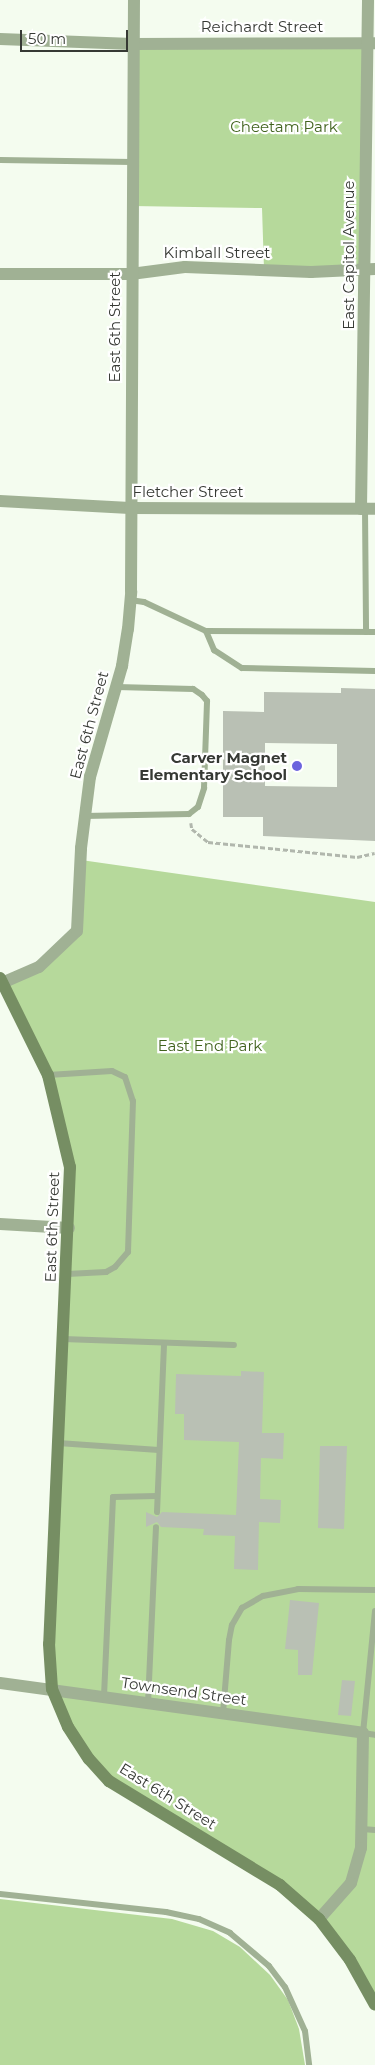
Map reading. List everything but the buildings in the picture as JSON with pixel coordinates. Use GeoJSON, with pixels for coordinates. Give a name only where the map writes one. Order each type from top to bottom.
{"type":"FeatureCollection","features":[{"type":"Feature","properties":{"kind":"main road","name":"East 6th Street"},"geometry":{"type":"LineString","coordinates":[[1,981],[48,1075],[70,1167],[69,1228],[50,1644],[52,1689],[68,1728],[89,1760],[109,1781],[138,1801],[248,1863],[319,1919],[350,1960],[375,2005]]}},
{"type":"Feature","properties":{"kind":"street","name":"East 6th Street"},"geometry":{"type":"LineString","coordinates":[[1,981],[39,967],[77,931],[84,816],[97,750],[117,687],[130,600],[134,0]]}},
{"type":"Feature","properties":{"kind":"street","name":"East Capitol Avenue"},"geometry":{"type":"LineString","coordinates":[[367,509],[372,43],[368,0]]}},
{"type":"Feature","properties":{"kind":"street","name":"Reichardt Street"},"geometry":{"type":"LineString","coordinates":[[0,39],[133,44],[372,43]]}},
{"type":"Feature","properties":{"kind":"street","name":"Kimball Street"},"geometry":{"type":"LineString","coordinates":[[0,274],[131,274],[185,267],[311,272],[370,270]]}},
{"type":"Feature","properties":{"kind":"street","name":"Fletcher Street"},"geometry":{"type":"LineString","coordinates":[[0,500],[130,508],[367,509]]}},
{"type":"Feature","properties":{"kind":"street"},"geometry":{"type":"LineString","coordinates":[[0,1224],[69,1228]]}},
{"type":"Feature","properties":{"kind":"street","name":"Townsend Street"},"geometry":{"type":"LineString","coordinates":[[0,1683],[369,1734]]}},
{"type":"Feature","properties":{"kind":"street"},"geometry":{"type":"LineString","coordinates":[[319,1919],[351,1883],[362,1848],[369,1734]]}},
{"type":"Feature","properties":{"kind":"lane"},"geometry":{"type":"LineString","coordinates":[[0,160],[132,162]]}},
{"type":"Feature","properties":{"kind":"lane"},"geometry":{"type":"LineString","coordinates":[[366,632],[367,509]]}},
{"type":"Feature","properties":{"kind":"lane"},"geometry":{"type":"LineString","coordinates":[[130,600],[144,602],[206,631],[375,632]]}},
{"type":"Feature","properties":{"kind":"lane"},"geometry":{"type":"LineString","coordinates":[[206,631],[214,650],[242,668],[375,671]]}},
{"type":"Feature","properties":{"kind":"lane"},"geometry":{"type":"LineString","coordinates":[[84,816],[188,814],[198,807],[204,788],[207,701],[192,689],[117,687]]}},
{"type":"Feature","properties":{"kind":"lane"},"geometry":{"type":"LineString","coordinates":[[48,1075],[112,1071],[125,1077],[133,1101],[128,1252],[120,1264],[106,1272],[67,1274]]}},
{"type":"Feature","properties":{"kind":"lane"},"geometry":{"type":"LineString","coordinates":[[63,1339],[234,1345]]}},
{"type":"Feature","properties":{"kind":"lane"},"geometry":{"type":"LineString","coordinates":[[156,1512],[164,1343]]}},
{"type":"Feature","properties":{"kind":"lane"},"geometry":{"type":"LineString","coordinates":[[58,1443],[159,1450]]}},
{"type":"Feature","properties":{"kind":"lane"},"geometry":{"type":"LineString","coordinates":[[104,1696],[114,1497],[157,1496]]}},
{"type":"Feature","properties":{"kind":"lane"},"geometry":{"type":"LineString","coordinates":[[148,1703],[156,1527]]}},
{"type":"Feature","properties":{"kind":"lane"},"geometry":{"type":"LineString","coordinates":[[224,1713],[229,1640],[232,1625],[242,1608],[263,1596],[298,1589],[375,1590]]}},
{"type":"Feature","properties":{"kind":"lane"},"geometry":{"type":"LineString","coordinates":[[369,1734],[375,1610]]}},
{"type":"Feature","properties":{"kind":"lane"},"geometry":{"type":"LineString","coordinates":[[362,1829],[375,1830]]}},
{"type":"Feature","properties":{"kind":"lane"},"geometry":{"type":"LineString","coordinates":[[0,1894],[166,1912],[198,1919],[230,1933],[269,1966],[285,1987],[304,2031],[309,2065]]}},
{"type":"Feature","properties":{"kind":"path"},"geometry":{"type":"LineString","coordinates":[[188,814],[192,829],[208,842],[357,857],[375,853]]}},
{"type":"Feature","properties":{"kind":"green space","name":"Cheetam Park"},"geometry":{"type":"Polygon","coordinates":[[[368,43],[366,270],[264,269],[262,208],[132,206],[133,44],[368,43]]]}},
{"type":"Feature","properties":{"kind":"green space","name":"East End Park"},"geometry":{"type":"Polygon","coordinates":[[[81,860],[375,902],[375,2006],[319,1919],[248,1863],[109,1781],[68,1727],[52,1689],[69,1228],[62,1130],[48,1075],[2,983],[39,967],[77,931],[81,860]]]}},
{"type":"Feature","properties":{"kind":"green space"},"geometry":{"type":"Polygon","coordinates":[[[0,1899],[172,1919],[213,1931],[240,1947],[270,1975],[288,2000],[299,2029],[305,2065],[0,2065],[0,1899]]]}},
{"type":"Feature","properties":{"kind":"place","name":"Carver Magnet Elementary School"},"geometry":{"type":"Point","coordinates":[297,766]}}]}
